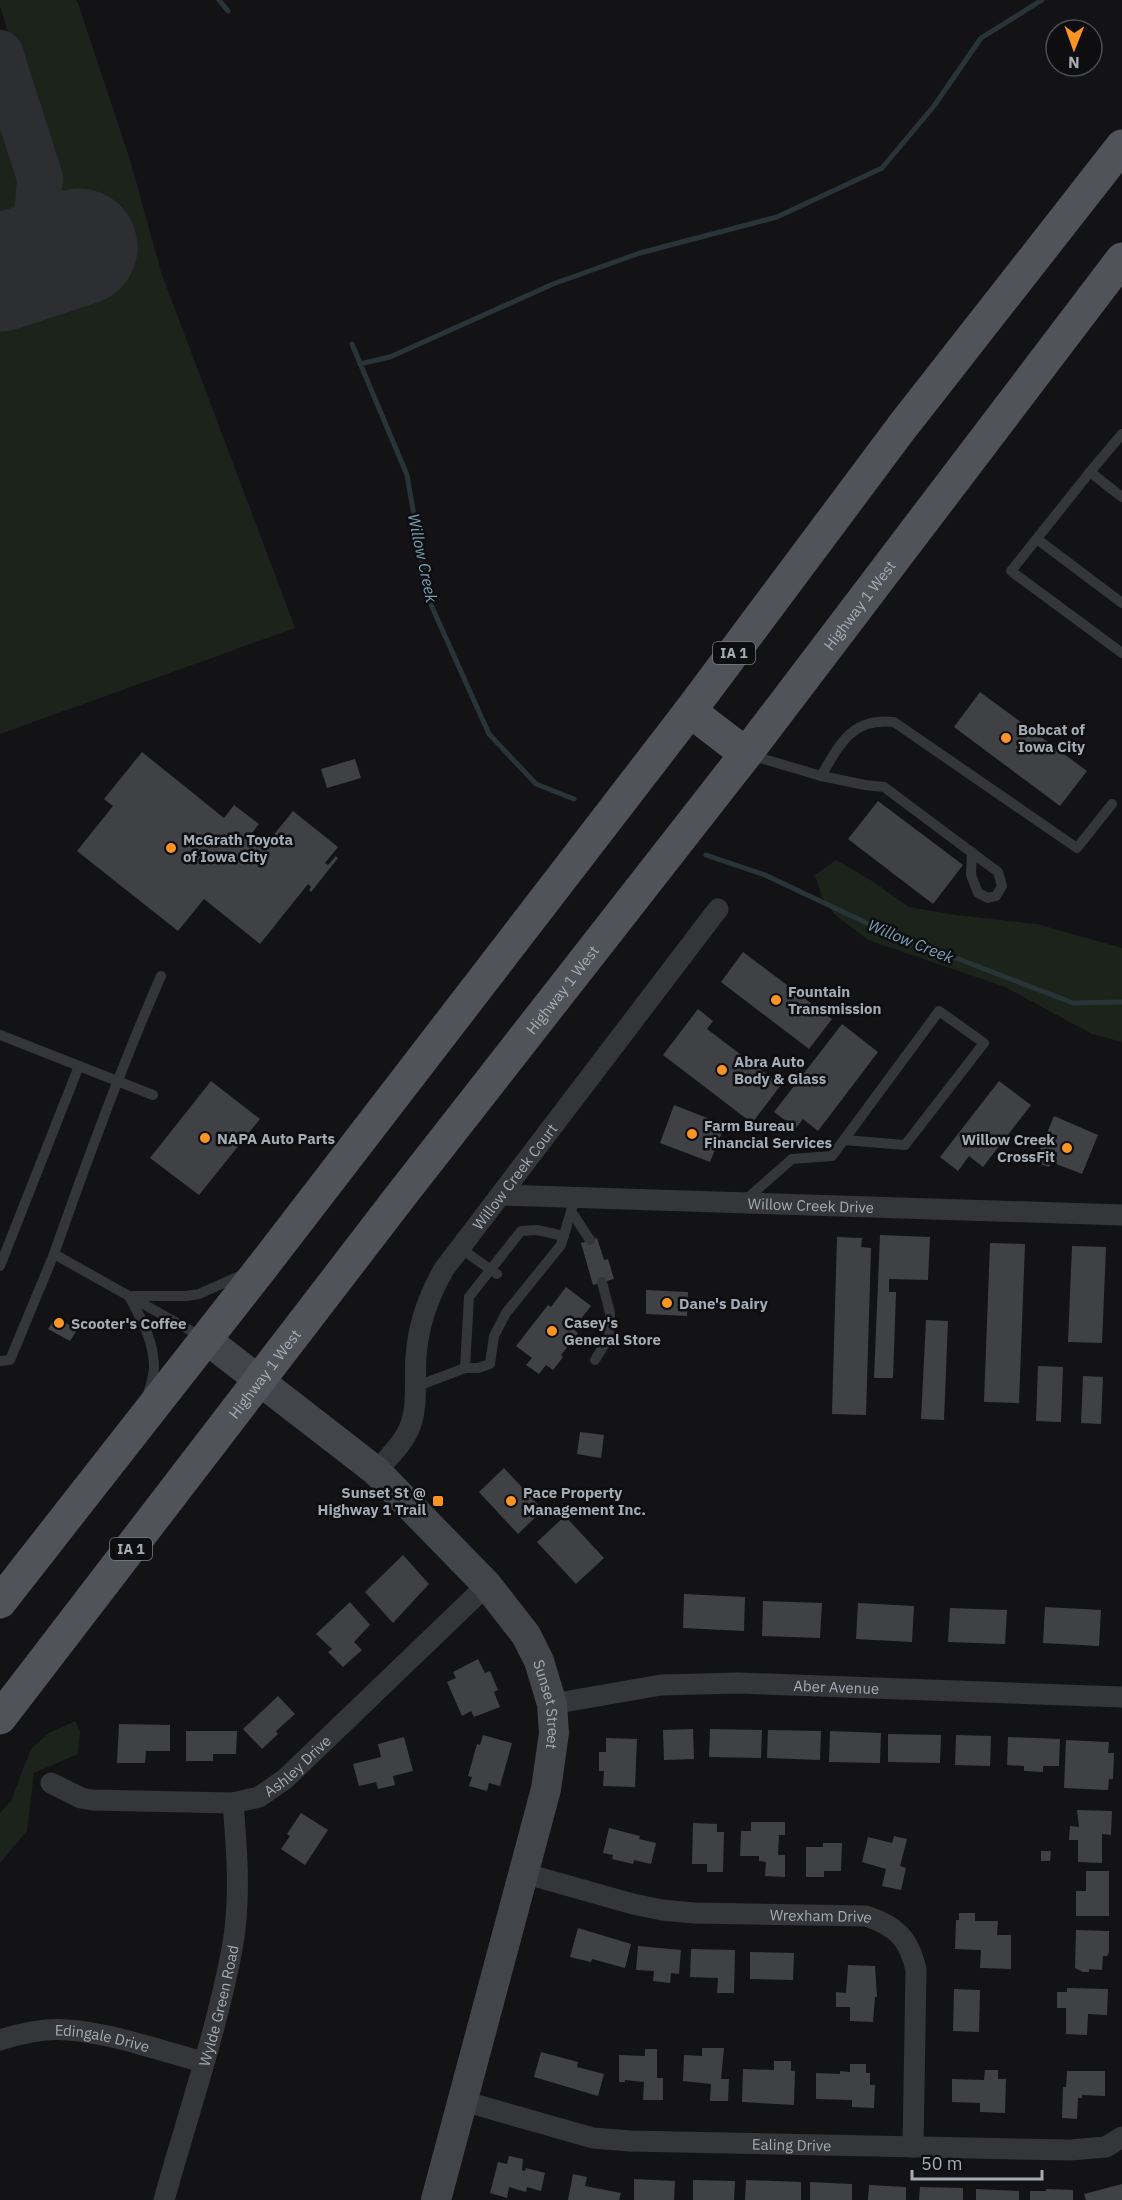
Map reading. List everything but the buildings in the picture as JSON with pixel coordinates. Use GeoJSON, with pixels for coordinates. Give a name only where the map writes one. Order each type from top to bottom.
{"type":"FeatureCollection","features":[{"type":"Feature","properties":{"kind":"main road","name":"IA 1"},"geometry":{"type":"LineString","coordinates":[[0,1602],[207,1340],[690,711],[902,427],[1122,146]]}},
{"type":"Feature","properties":{"kind":"main road","name":"Highway 1 West"},"geometry":{"type":"LineString","coordinates":[[0,1718],[746,754],[1122,259]]}},
{"type":"Feature","properties":{"kind":"main road"},"geometry":{"type":"LineString","coordinates":[[690,711],[746,754]]}},
{"type":"Feature","properties":{"kind":"street","name":"Willow Creek Court"},"geometry":{"type":"LineString","coordinates":[[376,1471],[408,1432],[413,1418],[419,1330],[425,1308],[444,1269],[718,909]]}},
{"type":"Feature","properties":{"kind":"street","name":"Willow Creek Drive"},"geometry":{"type":"LineString","coordinates":[[501,1196],[573,1205],[742,1203],[1122,1215]]}},
{"type":"Feature","properties":{"kind":"street","name":"Sunset Street"},"geometry":{"type":"LineString","coordinates":[[207,1340],[376,1471],[487,1585],[526,1635],[536,1654],[552,1704],[554,1733],[546,1789],[436,2200]]}},
{"type":"Feature","properties":{"kind":"street","name":"Ashley Drive"},"geometry":{"type":"LineString","coordinates":[[51,1783],[81,1798],[92,1800],[233,1803],[259,1797],[285,1779],[487,1585]]}},
{"type":"Feature","properties":{"kind":"street","name":"Aber Avenue"},"geometry":{"type":"LineString","coordinates":[[552,1704],[661,1685],[738,1683],[1122,1697]]}},
{"type":"Feature","properties":{"kind":"street","name":"Wylde Green Road"},"geometry":{"type":"LineString","coordinates":[[164,2200],[232,1948],[237,1881],[233,1803]]}},
{"type":"Feature","properties":{"kind":"street","name":"Wrexham Drive"},"geometry":{"type":"LineString","coordinates":[[524,1874],[662,1910],[866,1916],[892,1927],[908,1944],[916,1970],[913,2147]]}},
{"type":"Feature","properties":{"kind":"street","name":"Edingale Drive"},"geometry":{"type":"LineString","coordinates":[[0,2040],[43,2031],[90,2032],[203,2062]]}},
{"type":"Feature","properties":{"kind":"street","name":"Ealing Drive"},"geometry":{"type":"LineString","coordinates":[[463,2101],[593,2138],[630,2141],[1091,2150],[1106,2147],[1122,2137]]}},
{"type":"Feature","properties":{"kind":"lane"},"geometry":{"type":"LineString","coordinates":[[1122,434],[1011,571],[1122,653]]}},
{"type":"Feature","properties":{"kind":"lane"},"geometry":{"type":"LineString","coordinates":[[1090,472],[1122,497]]}},
{"type":"Feature","properties":{"kind":"lane"},"geometry":{"type":"LineString","coordinates":[[1037,539],[1122,603]]}},
{"type":"Feature","properties":{"kind":"lane"},"geometry":{"type":"LineString","coordinates":[[821,776],[843,740],[857,727],[881,720],[894,722],[1077,848],[1112,804]]}},
{"type":"Feature","properties":{"kind":"lane"},"geometry":{"type":"LineString","coordinates":[[746,754],[821,776],[865,785],[884,786],[972,852]]}},
{"type":"Feature","properties":{"kind":"lane"},"geometry":{"type":"LineString","coordinates":[[0,1361],[10,1360],[54,1254],[117,1081],[161,976]]}},
{"type":"Feature","properties":{"kind":"lane"},"geometry":{"type":"LineString","coordinates":[[742,1203],[792,1159],[832,1156],[939,1011],[984,1043],[905,1145],[844,1140]]}},
{"type":"Feature","properties":{"kind":"lane"},"geometry":{"type":"LineString","coordinates":[[0,1035],[153,1095]]}},
{"type":"Feature","properties":{"kind":"lane"},"geometry":{"type":"LineString","coordinates":[[0,1266],[79,1066]]}},
{"type":"Feature","properties":{"kind":"lane"},"geometry":{"type":"LineString","coordinates":[[415,1388],[465,1368],[478,1368],[490,1364],[494,1336],[506,1313],[557,1250],[564,1236],[573,1205]]}},
{"type":"Feature","properties":{"kind":"lane"},"geometry":{"type":"LineString","coordinates":[[573,1205],[590,1240]]}},
{"type":"Feature","properties":{"kind":"lane"},"geometry":{"type":"LineString","coordinates":[[465,1368],[469,1298],[494,1272],[521,1231],[537,1230],[564,1236]]}},
{"type":"Feature","properties":{"kind":"lane"},"geometry":{"type":"LineString","coordinates":[[460,1248],[494,1272]]}},
{"type":"Feature","properties":{"kind":"lane"},"geometry":{"type":"LineString","coordinates":[[54,1254],[207,1340]]}},
{"type":"Feature","properties":{"kind":"lane"},"geometry":{"type":"LineString","coordinates":[[129,1296],[199,1294],[263,1266]]}},
{"type":"Feature","properties":{"kind":"lane"},"geometry":{"type":"LineString","coordinates":[[595,1360],[609,1337],[610,1313],[602,1282]]}},
{"type":"Feature","properties":{"kind":"lane"},"geometry":{"type":"LineString","coordinates":[[129,1296],[146,1326],[154,1368],[142,1423]]}},
{"type":"Feature","properties":{"kind":"shaded area"},"geometry":{"type":"Polygon","coordinates":[[[0,0],[76,0],[78,3],[131,163],[161,272],[295,628],[0,734],[0,314],[91,284],[0,7],[0,0]]]}},
{"type":"Feature","properties":{"kind":"shaded area"},"geometry":{"type":"Polygon","coordinates":[[[0,97],[21,161],[24,181],[22,198],[18,206],[0,227],[0,97]]]}},
{"type":"Feature","properties":{"kind":"shaded area"},"geometry":{"type":"Polygon","coordinates":[[[836,860],[872,881],[909,907],[1037,924],[1122,948],[1122,1042],[1092,1034],[1005,987],[868,940],[834,914],[822,897],[815,875],[836,860]]]}},
{"type":"Feature","properties":{"kind":"shaded area"},"geometry":{"type":"Polygon","coordinates":[[[75,1721],[80,1731],[78,1754],[34,1773],[27,1831],[0,1863],[0,1813],[11,1801],[31,1749],[49,1733],[75,1721]]]}},
{"type":"Feature","properties":{"kind":"waterway","name":"Willow Creek"},"geometry":{"type":"LineString","coordinates":[[219,0],[228,11]]}},
{"type":"Feature","properties":{"kind":"waterway"},"geometry":{"type":"LineString","coordinates":[[360,364],[390,357],[553,284],[640,253],[777,217],[882,168],[934,106],[981,38],[1042,0]]}},
{"type":"Feature","properties":{"kind":"waterway","name":"Willow Creek"},"geometry":{"type":"LineString","coordinates":[[352,344],[407,475],[428,598],[489,734],[536,784],[574,799]]}},
{"type":"Feature","properties":{"kind":"waterway","name":"Willow Creek"},"geometry":{"type":"LineString","coordinates":[[706,855],[765,875],[873,926],[1073,1003],[1122,1002]]}},
{"type":"Feature","properties":{"kind":"taxiway"},"geometry":{"type":"LineString","coordinates":[[0,53],[40,178],[38,206],[20,266]]}},
{"type":"Feature","properties":{"kind":"runway"},"geometry":{"type":"LineString","coordinates":[[0,273],[79,247]]}},
{"type":"Feature","properties":{"kind":"place","name":"Bobcat of Iowa City"},"geometry":{"type":"Point","coordinates":[1006,738]}},
{"type":"Feature","properties":{"kind":"place","name":"McGrath Toyota of Iowa City"},"geometry":{"type":"Point","coordinates":[171,848]}},
{"type":"Feature","properties":{"kind":"place","name":"Fountain Transmission"},"geometry":{"type":"Point","coordinates":[776,1000]}},
{"type":"Feature","properties":{"kind":"place","name":"Abra Auto Body & Glass"},"geometry":{"type":"Point","coordinates":[722,1070]}},
{"type":"Feature","properties":{"kind":"place","name":"Farm Bureau Financial Services"},"geometry":{"type":"Point","coordinates":[692,1134]}},
{"type":"Feature","properties":{"kind":"place","name":"NAPA Auto Parts"},"geometry":{"type":"Point","coordinates":[205,1138]}},
{"type":"Feature","properties":{"kind":"place","name":"Willow Creek CrossFit"},"geometry":{"type":"Point","coordinates":[1067,1148]}},
{"type":"Feature","properties":{"kind":"place","name":"Dane's Dairy"},"geometry":{"type":"Point","coordinates":[667,1303]}},
{"type":"Feature","properties":{"kind":"place","name":"Scooter's Coffee"},"geometry":{"type":"Point","coordinates":[59,1323]}},
{"type":"Feature","properties":{"kind":"place","name":"Casey's General Store"},"geometry":{"type":"Point","coordinates":[552,1331]}},
{"type":"Feature","properties":{"kind":"place","name":"Sunset St @ Highway 1 Trail"},"geometry":{"type":"Point","coordinates":[438,1501]}},
{"type":"Feature","properties":{"kind":"place","name":"Pace Property Management Inc."},"geometry":{"type":"Point","coordinates":[511,1501]}}]}
